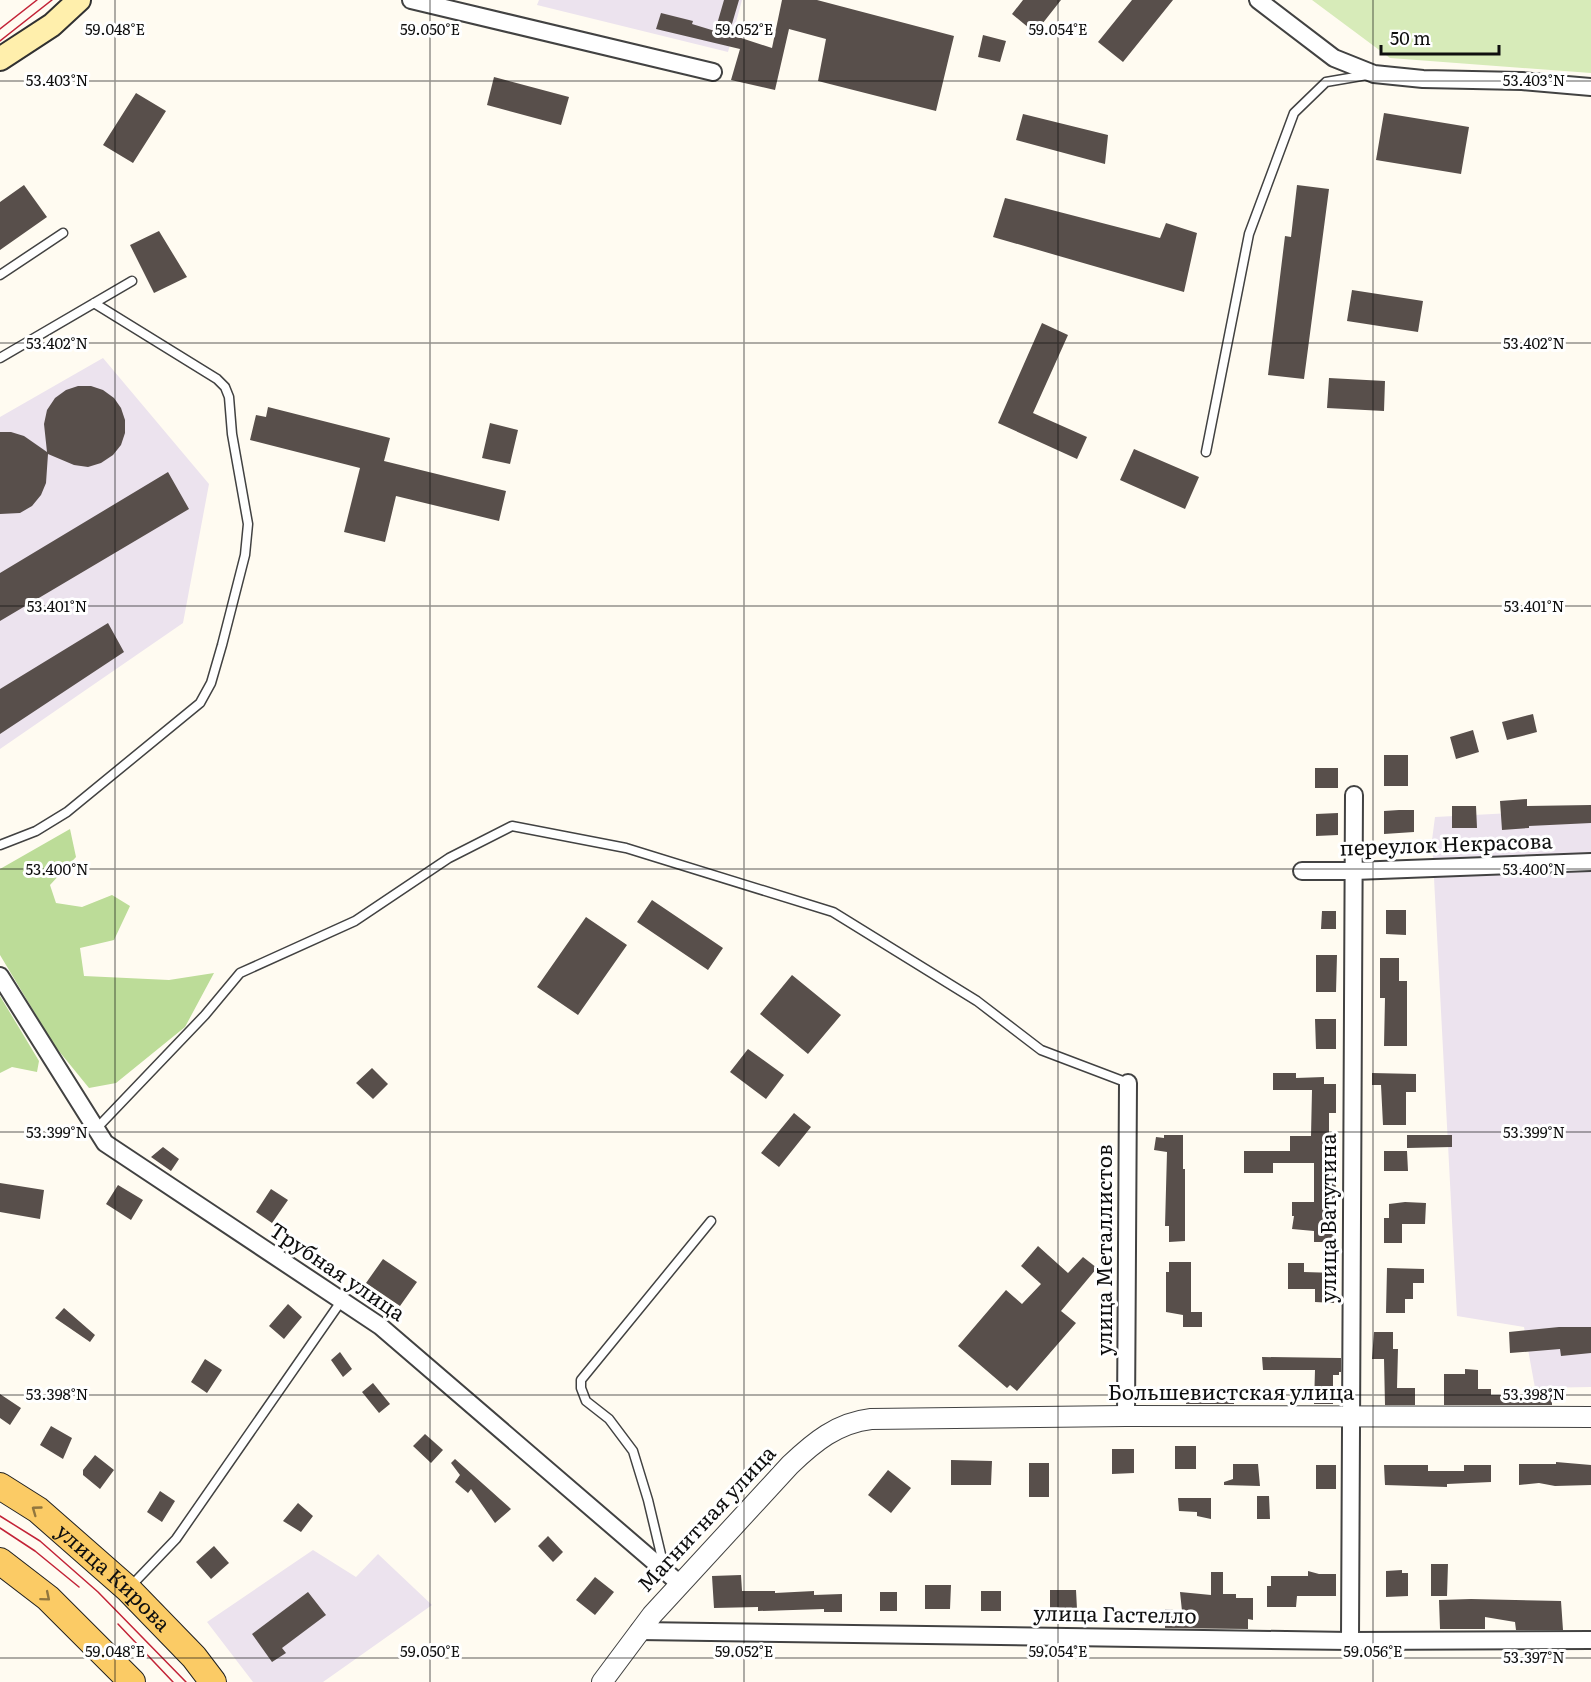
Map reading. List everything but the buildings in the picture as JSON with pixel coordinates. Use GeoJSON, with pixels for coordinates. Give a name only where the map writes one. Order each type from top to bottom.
{"type":"FeatureCollection","features":[{"type":"Feature","properties":{"kind":"main road"},"geometry":{"type":"LineString","coordinates":[[0,59],[52,25],[79,0]]}},
{"type":"Feature","properties":{"kind":"main road","name":"улица Кирова"},"geometry":{"type":"LineString","coordinates":[[0,1486],[38,1510],[128,1589],[194,1657],[213,1682]]}},
{"type":"Feature","properties":{"kind":"main road"},"geometry":{"type":"LineString","coordinates":[[0,1561],[48,1598],[132,1682]]}},
{"type":"Feature","properties":{"kind":"street"},"geometry":{"type":"LineString","coordinates":[[411,0],[443,3],[712,72]]}},
{"type":"Feature","properties":{"kind":"street"},"geometry":{"type":"LineString","coordinates":[[1258,0],[1334,58],[1374,74],[1424,79],[1522,81],[1591,87]]}},
{"type":"Feature","properties":{"kind":"street","name":"улица Ватутина"},"geometry":{"type":"LineString","coordinates":[[1350,1641],[1353,795]]}},
{"type":"Feature","properties":{"kind":"street","name":"переулок Некрасова"},"geometry":{"type":"LineString","coordinates":[[1302,872],[1591,862]]}},
{"type":"Feature","properties":{"kind":"street","name":"Трубная улица"},"geometry":{"type":"LineString","coordinates":[[0,976],[105,1143],[380,1326],[681,1584]]}},
{"type":"Feature","properties":{"kind":"street","name":"улица Металлистов"},"geometry":{"type":"LineString","coordinates":[[1126,1416],[1128,1083]]}},
{"type":"Feature","properties":{"kind":"street","name":"Большевистская улица"},"geometry":{"type":"LineString","coordinates":[[871,1419],[1126,1416],[1591,1417]]}},
{"type":"Feature","properties":{"kind":"street","name":"Магнитная улица"},"geometry":{"type":"LineString","coordinates":[[602,1682],[639,1631],[790,1465],[812,1444],[834,1429],[854,1421],[871,1419]]}},
{"type":"Feature","properties":{"kind":"street","name":"улица Гастелло"},"geometry":{"type":"LineString","coordinates":[[639,1631],[1350,1641],[1591,1640]]}},
{"type":"Feature","properties":{"kind":"lane"},"geometry":{"type":"LineString","coordinates":[[1206,452],[1249,234],[1294,113],[1326,82],[1374,74]]}},
{"type":"Feature","properties":{"kind":"lane"},"geometry":{"type":"LineString","coordinates":[[0,275],[63,233]]}},
{"type":"Feature","properties":{"kind":"lane"},"geometry":{"type":"LineString","coordinates":[[0,358],[132,281]]}},
{"type":"Feature","properties":{"kind":"lane"},"geometry":{"type":"LineString","coordinates":[[0,844],[36,831],[67,812],[200,704],[211,683],[244,555],[248,524],[232,434],[229,397],[225,387],[217,379],[94,303]]}},
{"type":"Feature","properties":{"kind":"lane"},"geometry":{"type":"LineString","coordinates":[[96,1129],[205,1015],[240,974],[355,921],[449,858],[512,826],[626,848],[833,912],[977,1001],[1041,1050],[1128,1083]]}},
{"type":"Feature","properties":{"kind":"lane"},"geometry":{"type":"LineString","coordinates":[[665,1570],[633,1451],[609,1419],[586,1401],[580,1388],[585,1374],[711,1221]]}},
{"type":"Feature","properties":{"kind":"lane"},"geometry":{"type":"LineString","coordinates":[[128,1589],[176,1539],[342,1300]]}},
{"type":"Feature","properties":{"kind":"shaded area"},"geometry":{"type":"Polygon","coordinates":[[[539,0],[742,0],[728,52],[537,5],[539,0]]]}},
{"type":"Feature","properties":{"kind":"shaded area"},"geometry":{"type":"Polygon","coordinates":[[[103,358],[209,484],[183,623],[0,749],[0,417],[103,358]]]}},
{"type":"Feature","properties":{"kind":"shaded area"},"geometry":{"type":"Polygon","coordinates":[[[1591,809],[1591,1387],[1535,1388],[1524,1327],[1457,1316],[1432,840],[1435,817],[1591,809]]]}},
{"type":"Feature","properties":{"kind":"shaded area"},"geometry":{"type":"Polygon","coordinates":[[[313,1550],[356,1577],[378,1554],[432,1605],[323,1682],[253,1682],[207,1622],[313,1550]]]}},
{"type":"Feature","properties":{"kind":"green space"},"geometry":{"type":"Polygon","coordinates":[[[1312,0],[1591,0],[1591,73],[1390,58],[1312,0]]]}},
{"type":"Feature","properties":{"kind":"green space"},"geometry":{"type":"Polygon","coordinates":[[[70,829],[76,857],[50,885],[56,903],[82,907],[112,895],[130,906],[114,940],[80,948],[84,976],[169,980],[214,973],[185,1027],[116,1083],[89,1088],[54,1045],[0,955],[0,869],[70,829]]]}},
{"type":"Feature","properties":{"kind":"green space"},"geometry":{"type":"Polygon","coordinates":[[[0,996],[39,1061],[37,1072],[12,1067],[0,1073],[0,996]]]}},
{"type":"Feature","properties":{"kind":"tram line"},"geometry":{"type":"LineString","coordinates":[[0,29],[37,0]]}},
{"type":"Feature","properties":{"kind":"tram line"},"geometry":{"type":"LineString","coordinates":[[0,41],[52,0]]}},
{"type":"Feature","properties":{"kind":"tram line"},"geometry":{"type":"LineString","coordinates":[[0,1516],[40,1541],[98,1592],[186,1682]]}},
{"type":"Feature","properties":{"kind":"tram line"},"geometry":{"type":"LineString","coordinates":[[0,1528],[35,1551],[79,1587]]}},
{"type":"Feature","properties":{"kind":"tram line"},"geometry":{"type":"LineString","coordinates":[[118,1624],[173,1682]]}}]}
